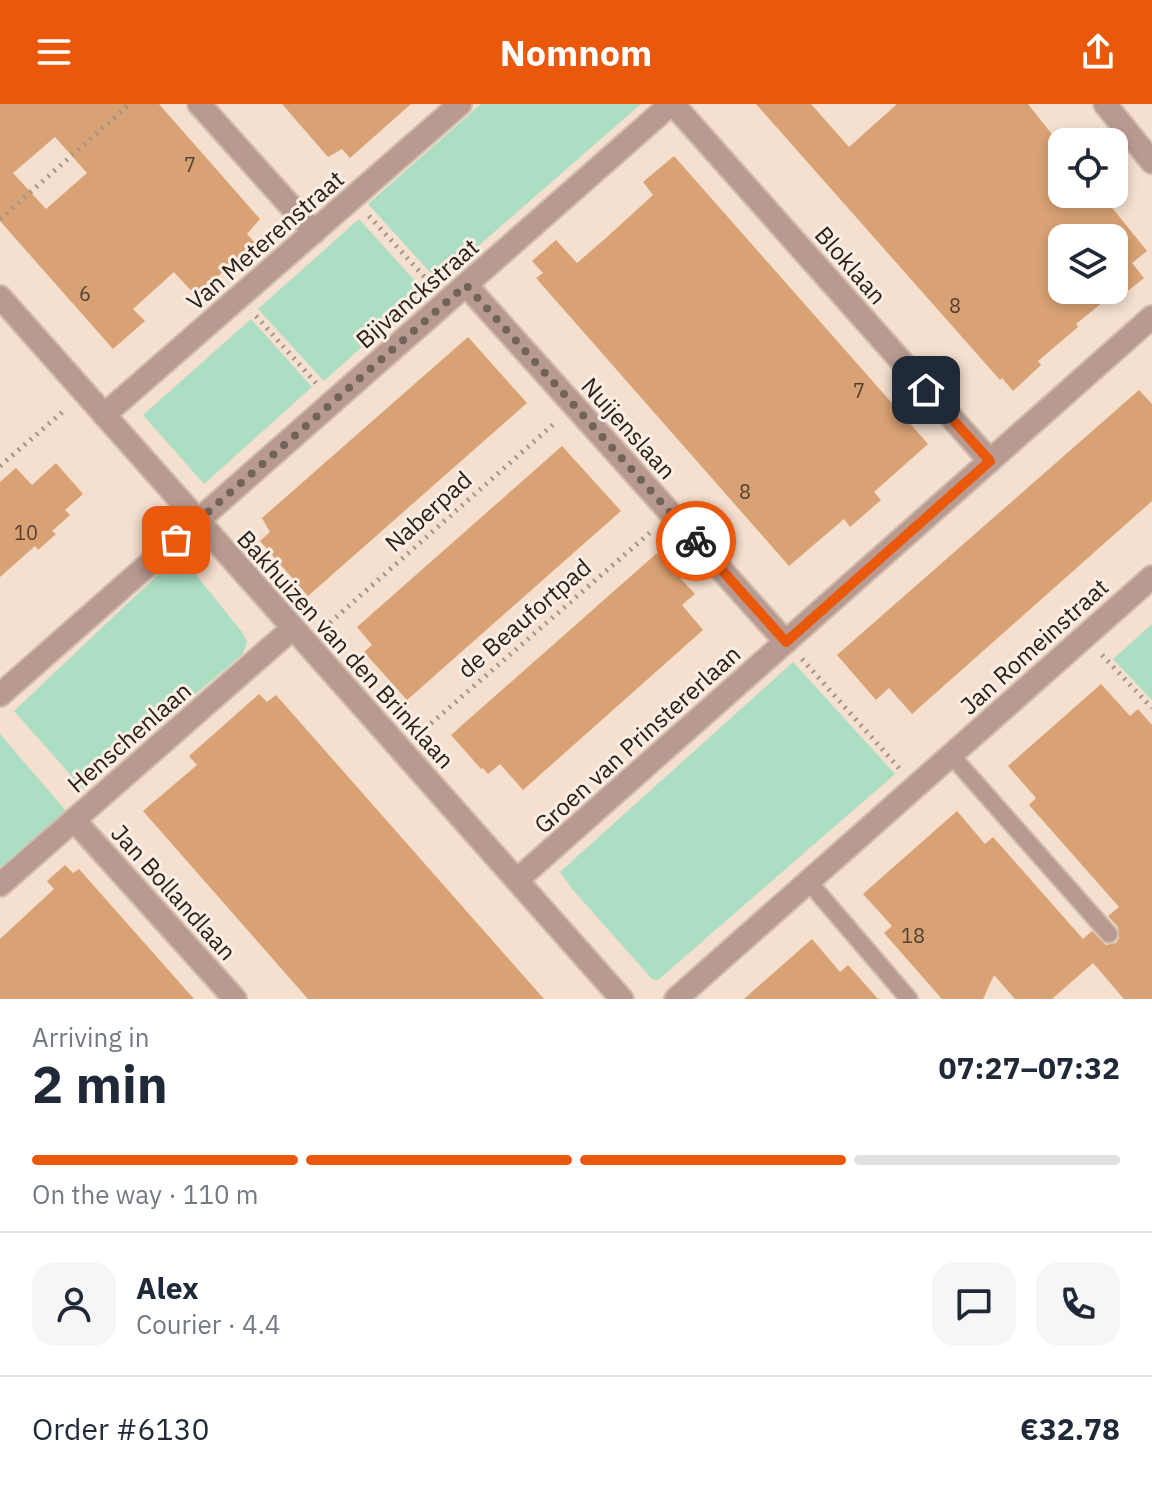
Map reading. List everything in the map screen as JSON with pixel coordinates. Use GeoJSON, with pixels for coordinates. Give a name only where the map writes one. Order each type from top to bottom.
{"type":"FeatureCollection","features":[{"type":"Feature","properties":{"kind":"street"},"geometry":{"type":"LineString","coordinates":[[199,104],[314,232]]}},
{"type":"Feature","properties":{"kind":"street","name":"Van Meterenstraat"},"geometry":{"type":"LineString","coordinates":[[104,415],[460,104]]}},
{"type":"Feature","properties":{"kind":"street","name":"Bijvanckstraat"},"geometry":{"type":"LineString","coordinates":[[0,695],[672,104]]}},
{"type":"Feature","properties":{"kind":"street","name":"Bloklaan"},"geometry":{"type":"LineString","coordinates":[[672,104],[990,461]]}},
{"type":"Feature","properties":{"kind":"street"},"geometry":{"type":"LineString","coordinates":[[1105,104],[1152,160]]}},
{"type":"Feature","properties":{"kind":"street","name":"Nuijenslaan"},"geometry":{"type":"LineString","coordinates":[[466,285],[786,642]]}},
{"type":"Feature","properties":{"kind":"street","name":"Bakhuizen van den Brinklaan"},"geometry":{"type":"LineString","coordinates":[[0,297],[622,999]]}},
{"type":"Feature","properties":{"kind":"street","name":"Groen van Prinstererlaan"},"geometry":{"type":"LineString","coordinates":[[517,880],[1152,317]]}},
{"type":"Feature","properties":{"kind":"street","name":"Jan Romeinstraat"},"geometry":{"type":"LineString","coordinates":[[676,999],[1152,577]]}},
{"type":"Feature","properties":{"kind":"street","name":"Henschenlaan"},"geometry":{"type":"LineString","coordinates":[[0,885],[74,820],[300,636]]}},
{"type":"Feature","properties":{"kind":"street","name":"Jan Bollandlaan"},"geometry":{"type":"LineString","coordinates":[[74,820],[235,999]]}},
{"type":"Feature","properties":{"kind":"lane"},"geometry":{"type":"LineString","coordinates":[[951,755],[1109,934]]}},
{"type":"Feature","properties":{"kind":"lane"},"geometry":{"type":"LineString","coordinates":[[808,881],[909,999]]}},
{"type":"Feature","properties":{"kind":"path"},"geometry":{"type":"LineString","coordinates":[[0,219],[130,104]]}},
{"type":"Feature","properties":{"kind":"path"},"geometry":{"type":"LineString","coordinates":[[240,297],[333,402]]}},
{"type":"Feature","properties":{"kind":"path"},"geometry":{"type":"LineString","coordinates":[[0,466],[85,393]]}},
{"type":"Feature","properties":{"kind":"path","name":"Naberpad"},"geometry":{"type":"LineString","coordinates":[[300,636],[575,405]]}},
{"type":"Feature","properties":{"kind":"path","name":"de Beaufortpad"},"geometry":{"type":"LineString","coordinates":[[401,749],[672,514]]}},
{"type":"Feature","properties":{"kind":"path"},"geometry":{"type":"LineString","coordinates":[[1084,637],[1152,708]]}},
{"type":"Feature","properties":{"kind":"path"},"geometry":{"type":"LineString","coordinates":[[786,642],[916,786]]}},
{"type":"Feature","properties":{"kind":"green space"},"geometry":{"type":"Polygon","coordinates":[[[481,104],[641,104],[438,281],[368,204],[481,104]]]}},
{"type":"Feature","properties":{"kind":"green space"},"geometry":{"type":"Polygon","coordinates":[[[359,219],[424,291],[324,381],[258,309],[359,219]]]}},
{"type":"Feature","properties":{"kind":"green space"},"geometry":{"type":"Polygon","coordinates":[[[251,319],[312,387],[204,484],[143,415],[251,319]]]}},
{"type":"Feature","properties":{"kind":"green space"},"geometry":{"type":"Polygon","coordinates":[[[180,563],[192,570],[242,632],[247,642],[243,654],[83,789],[14,711],[167,566],[180,563]]]}},
{"type":"Feature","properties":{"kind":"green space"},"geometry":{"type":"Polygon","coordinates":[[[1152,624],[1152,700],[1113,659],[1152,624]]]}},
{"type":"Feature","properties":{"kind":"green space"},"geometry":{"type":"Polygon","coordinates":[[[793,662],[895,774],[658,980],[652,979],[560,872],[793,662]]]}},
{"type":"Feature","properties":{"kind":"green space"},"geometry":{"type":"Polygon","coordinates":[[[0,734],[66,811],[0,868],[0,734]]]}},
{"type":"Feature","properties":{"kind":"building"},"geometry":{"type":"Polygon","coordinates":[[[0,104],[159,104],[260,219],[247,234],[255,243],[196,296],[174,272],[133,309],[145,321],[113,349],[0,221],[0,104]],[[55,137],[13,173],[46,209],[87,173],[55,137]]]}},
{"type":"Feature","properties":{"kind":"building"},"geometry":{"type":"Polygon","coordinates":[[[282,104],[411,104],[350,158],[342,149],[328,157],[282,104]]]}},
{"type":"Feature","properties":{"kind":"building"},"geometry":{"type":"Polygon","coordinates":[[[756,104],[811,104],[849,147],[897,104],[1028,104],[1048,129],[1048,208],[1112,208],[1125,224],[1048,224],[1048,304],[1101,304],[1038,361],[1041,365],[1013,391],[1002,378],[1000,380],[756,104]]]}},
{"type":"Feature","properties":{"kind":"building"},"geometry":{"type":"Polygon","coordinates":[[[674,156],[928,444],[874,492],[881,500],[850,527],[844,519],[789,566],[536,278],[543,273],[532,261],[556,240],[577,263],[607,237],[653,195],[643,182],[674,156]]]}},
{"type":"Feature","properties":{"kind":"building"},"geometry":{"type":"Polygon","coordinates":[[[1128,227],[1147,251],[1132,263],[1144,278],[1128,291],[1128,227]]]}},
{"type":"Feature","properties":{"kind":"building"},"geometry":{"type":"Polygon","coordinates":[[[468,337],[527,403],[308,596],[260,541],[270,532],[262,518],[468,337]]]}},
{"type":"Feature","properties":{"kind":"building"},"geometry":{"type":"Polygon","coordinates":[[[1139,390],[1152,404],[1152,501],[912,714],[889,688],[876,700],[837,655],[1139,390]]]}},
{"type":"Feature","properties":{"kind":"building"},"geometry":{"type":"Polygon","coordinates":[[[562,446],[621,511],[407,700],[364,652],[372,645],[357,627],[562,446]]]}},
{"type":"Feature","properties":{"kind":"building"},"geometry":{"type":"Polygon","coordinates":[[[56,463],[83,494],[65,510],[70,515],[52,531],[56,534],[38,550],[35,546],[0,577],[0,482],[16,468],[32,485],[56,463]]]}},
{"type":"Feature","properties":{"kind":"building"},"geometry":{"type":"Polygon","coordinates":[[[657,553],[695,594],[682,605],[703,630],[523,790],[500,764],[488,774],[481,769],[451,735],[657,553]]]}},
{"type":"Feature","properties":{"kind":"building"},"geometry":{"type":"Polygon","coordinates":[[[1101,684],[1130,716],[1138,709],[1152,725],[1152,999],[1124,999],[1093,963],[1052,999],[1015,999],[994,975],[983,999],[942,999],[884,933],[892,926],[863,894],[957,811],[985,844],[993,837],[1083,939],[1092,931],[1106,945],[1116,943],[1119,938],[1118,927],[1108,916],[1119,907],[1029,805],[1036,798],[1008,766],[1101,684]]]}},
{"type":"Feature","properties":{"kind":"building"},"geometry":{"type":"Polygon","coordinates":[[[259,694],[267,702],[276,695],[544,999],[308,999],[143,811],[197,765],[189,756],[259,694]]]}},
{"type":"Feature","properties":{"kind":"building"},"geometry":{"type":"Polygon","coordinates":[[[65,865],[73,873],[79,869],[194,999],[0,999],[0,939],[54,889],[47,881],[65,865]]]}},
{"type":"Feature","properties":{"kind":"building"},"geometry":{"type":"Polygon","coordinates":[[[812,939],[840,972],[848,965],[878,999],[744,999],[812,939]]]}},
{"type":"Feature","properties":{"kind":"way so far"},"geometry":{"type":"LineString","coordinates":[[176,540],[466,285],[696,541]]}},
{"type":"Feature","properties":{"kind":"route"},"geometry":{"type":"LineString","coordinates":[[696,541],[786,642],[990,461],[926,390]]}}]}
